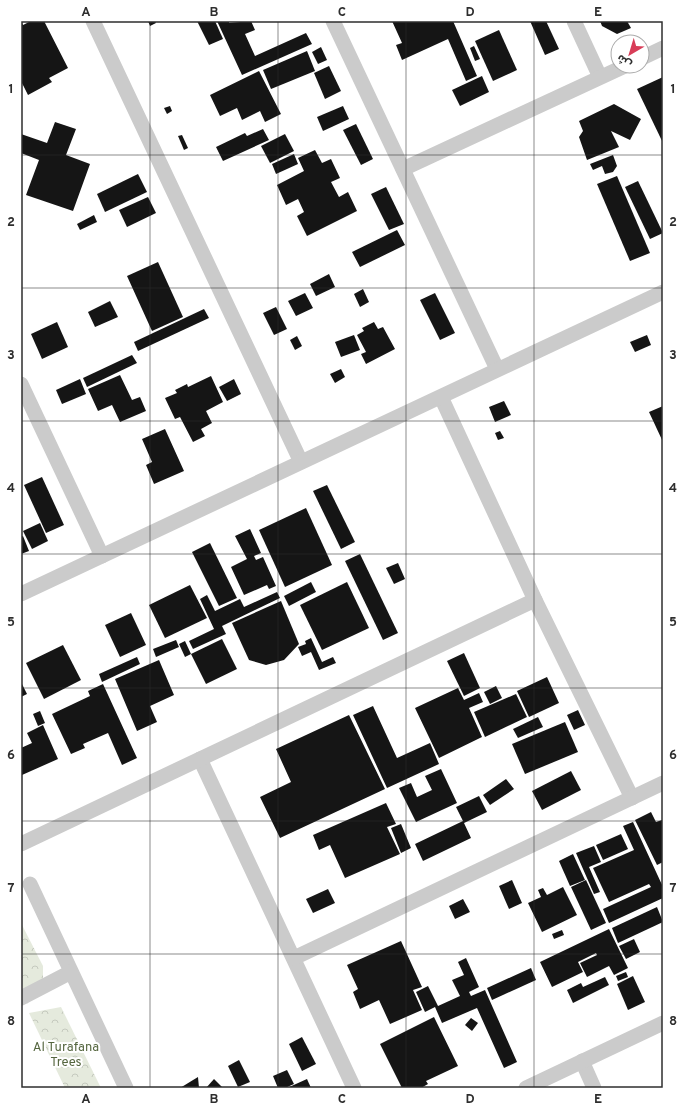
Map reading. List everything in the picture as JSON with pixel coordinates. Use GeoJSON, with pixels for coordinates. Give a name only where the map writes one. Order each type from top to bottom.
{"type":"FeatureCollection","features":[{"type":"Feature","properties":{"kind":"street"},"geometry":{"type":"LineString","coordinates":[[93,21],[301,462]]}},
{"type":"Feature","properties":{"kind":"street"},"geometry":{"type":"LineString","coordinates":[[333,21],[498,369]]}},
{"type":"Feature","properties":{"kind":"street"},"geometry":{"type":"LineString","coordinates":[[574,21],[600,77]]}},
{"type":"Feature","properties":{"kind":"street"},"geometry":{"type":"LineString","coordinates":[[650,54],[663,48]]}},
{"type":"Feature","properties":{"kind":"street"},"geometry":{"type":"LineString","coordinates":[[403,169],[610,73]]}},
{"type":"Feature","properties":{"kind":"street"},"geometry":{"type":"LineString","coordinates":[[21,594],[663,292]]}},
{"type":"Feature","properties":{"kind":"street"},"geometry":{"type":"LineString","coordinates":[[21,384],[102,556]]}},
{"type":"Feature","properties":{"kind":"street"},"geometry":{"type":"LineString","coordinates":[[441,397],[535,600],[632,798]]}},
{"type":"Feature","properties":{"kind":"street"},"geometry":{"type":"LineString","coordinates":[[21,844],[535,600]]}},
{"type":"Feature","properties":{"kind":"street"},"geometry":{"type":"LineString","coordinates":[[200,759],[354,1088]]}},
{"type":"Feature","properties":{"kind":"street"},"geometry":{"type":"LineString","coordinates":[[294,958],[663,783]]}},
{"type":"Feature","properties":{"kind":"street"},"geometry":{"type":"LineString","coordinates":[[30,884],[126,1088]]}},
{"type":"Feature","properties":{"kind":"street"},"geometry":{"type":"LineString","coordinates":[[21,998],[72,972]]}},
{"type":"Feature","properties":{"kind":"street"},"geometry":{"type":"LineString","coordinates":[[526,1088],[663,1023]]}},
{"type":"Feature","properties":{"kind":"street"},"geometry":{"type":"LineString","coordinates":[[582,1061],[594,1088]]}},
{"type":"Feature","properties":{"kind":"green space","name":"Al Turafana Trees"},"geometry":{"type":"Polygon","coordinates":[[[21,923],[43,966],[43,985],[27,1004],[21,989],[21,923]]]}},
{"type":"Feature","properties":{"kind":"green space","name":"Al Turafana Trees"},"geometry":{"type":"Polygon","coordinates":[[[61,1007],[101,1088],[65,1088],[29,1013],[61,1007]]]}},
{"type":"Feature","properties":{"kind":"building"},"geometry":{"type":"Polygon","coordinates":[[[21,21],[23,25],[31,21],[44,21],[68,68],[49,78],[52,82],[28,95],[21,81],[21,21]]]}},
{"type":"Feature","properties":{"kind":"building"},"geometry":{"type":"Polygon","coordinates":[[[148,21],[155,21],[156,23],[150,26],[148,21]]]}},
{"type":"Feature","properties":{"kind":"building"},"geometry":{"type":"Polygon","coordinates":[[[197,21],[215,21],[223,39],[209,45],[197,21]]]}},
{"type":"Feature","properties":{"kind":"building"},"geometry":{"type":"Polygon","coordinates":[[[217,21],[229,21],[229,23],[251,21],[255,30],[245,34],[255,56],[306,33],[312,44],[242,75],[217,21]]]}},
{"type":"Feature","properties":{"kind":"building"},"geometry":{"type":"Polygon","coordinates":[[[392,21],[453,21],[477,76],[466,81],[448,39],[402,60],[396,45],[402,43],[392,21]]]}},
{"type":"Feature","properties":{"kind":"building"},"geometry":{"type":"Polygon","coordinates":[[[530,21],[546,21],[559,49],[545,55],[530,21]]]}},
{"type":"Feature","properties":{"kind":"building"},"geometry":{"type":"Polygon","coordinates":[[[600,21],[627,21],[631,28],[617,34],[602,26],[600,21]]]}},
{"type":"Feature","properties":{"kind":"building"},"geometry":{"type":"Polygon","coordinates":[[[499,30],[517,70],[493,81],[475,41],[499,30]]]}},
{"type":"Feature","properties":{"kind":"building"},"geometry":{"type":"Polygon","coordinates":[[[474,46],[480,59],[475,61],[470,48],[474,46]]]}},
{"type":"Feature","properties":{"kind":"building"},"geometry":{"type":"Polygon","coordinates":[[[321,47],[327,60],[318,64],[312,52],[321,47]]]}},
{"type":"Feature","properties":{"kind":"building"},"geometry":{"type":"Polygon","coordinates":[[[307,51],[315,71],[271,89],[263,70],[307,51]]]}},
{"type":"Feature","properties":{"kind":"building"},"geometry":{"type":"Polygon","coordinates":[[[329,66],[341,91],[325,99],[314,73],[329,66]]]}},
{"type":"Feature","properties":{"kind":"building"},"geometry":{"type":"Polygon","coordinates":[[[259,71],[281,114],[265,122],[260,111],[242,120],[237,108],[220,116],[210,95],[259,71]]]}},
{"type":"Feature","properties":{"kind":"building"},"geometry":{"type":"Polygon","coordinates":[[[482,76],[489,92],[460,106],[452,90],[482,76]]]}},
{"type":"Feature","properties":{"kind":"building"},"geometry":{"type":"Polygon","coordinates":[[[663,77],[663,143],[637,89],[663,77]]]}},
{"type":"Feature","properties":{"kind":"building"},"geometry":{"type":"Polygon","coordinates":[[[614,104],[641,119],[630,140],[611,131],[619,147],[587,160],[579,137],[583,131],[579,121],[614,104]]]}},
{"type":"Feature","properties":{"kind":"building"},"geometry":{"type":"Polygon","coordinates":[[[170,106],[172,111],[167,114],[164,108],[170,106]]]}},
{"type":"Feature","properties":{"kind":"building"},"geometry":{"type":"Polygon","coordinates":[[[343,106],[349,119],[323,131],[317,117],[343,106]]]}},
{"type":"Feature","properties":{"kind":"building"},"geometry":{"type":"Polygon","coordinates":[[[55,122],[76,129],[66,155],[90,164],[73,211],[26,195],[39,160],[21,153],[21,134],[47,143],[55,122]]]}},
{"type":"Feature","properties":{"kind":"building"},"geometry":{"type":"Polygon","coordinates":[[[356,124],[373,159],[361,165],[343,130],[356,124]]]}},
{"type":"Feature","properties":{"kind":"building"},"geometry":{"type":"Polygon","coordinates":[[[263,129],[269,140],[223,161],[216,147],[245,133],[247,136],[263,129]]]}},
{"type":"Feature","properties":{"kind":"building"},"geometry":{"type":"Polygon","coordinates":[[[285,134],[294,151],[270,163],[261,146],[285,134]]]}},
{"type":"Feature","properties":{"kind":"building"},"geometry":{"type":"Polygon","coordinates":[[[182,135],[188,148],[184,150],[178,136],[182,135]]]}},
{"type":"Feature","properties":{"kind":"building"},"geometry":{"type":"Polygon","coordinates":[[[315,150],[322,163],[331,159],[340,178],[331,182],[339,197],[348,192],[357,211],[307,236],[297,216],[304,212],[298,199],[286,205],[277,185],[304,171],[298,158],[315,150]]]}},
{"type":"Feature","properties":{"kind":"building"},"geometry":{"type":"Polygon","coordinates":[[[294,154],[298,164],[276,174],[272,164],[294,154]]]}},
{"type":"Feature","properties":{"kind":"building"},"geometry":{"type":"Polygon","coordinates":[[[613,155],[617,166],[613,172],[605,174],[602,166],[593,170],[590,164],[613,155]]]}},
{"type":"Feature","properties":{"kind":"building"},"geometry":{"type":"Polygon","coordinates":[[[138,174],[147,192],[105,212],[97,194],[138,174]]]}},
{"type":"Feature","properties":{"kind":"building"},"geometry":{"type":"Polygon","coordinates":[[[617,176],[650,253],[630,261],[597,184],[617,176]]]}},
{"type":"Feature","properties":{"kind":"building"},"geometry":{"type":"Polygon","coordinates":[[[638,181],[663,233],[650,239],[625,187],[638,181]]]}},
{"type":"Feature","properties":{"kind":"building"},"geometry":{"type":"Polygon","coordinates":[[[386,187],[404,224],[389,230],[371,194],[386,187]]]}},
{"type":"Feature","properties":{"kind":"building"},"geometry":{"type":"Polygon","coordinates":[[[148,197],[156,213],[127,227],[119,210],[148,197]]]}},
{"type":"Feature","properties":{"kind":"building"},"geometry":{"type":"Polygon","coordinates":[[[94,215],[97,222],[80,230],[77,224],[94,215]]]}},
{"type":"Feature","properties":{"kind":"building"},"geometry":{"type":"Polygon","coordinates":[[[397,230],[405,245],[360,267],[352,252],[397,230]]]}},
{"type":"Feature","properties":{"kind":"building"},"geometry":{"type":"Polygon","coordinates":[[[158,262],[183,317],[152,331],[127,276],[158,262]]]}},
{"type":"Feature","properties":{"kind":"building"},"geometry":{"type":"Polygon","coordinates":[[[329,274],[335,287],[316,296],[310,284],[329,274]]]}},
{"type":"Feature","properties":{"kind":"building"},"geometry":{"type":"Polygon","coordinates":[[[363,289],[369,302],[360,307],[354,294],[363,289]]]}},
{"type":"Feature","properties":{"kind":"building"},"geometry":{"type":"Polygon","coordinates":[[[305,293],[313,308],[296,316],[288,301],[305,293]]]}},
{"type":"Feature","properties":{"kind":"building"},"geometry":{"type":"Polygon","coordinates":[[[435,293],[455,333],[440,340],[420,300],[435,293]]]}},
{"type":"Feature","properties":{"kind":"building"},"geometry":{"type":"Polygon","coordinates":[[[110,301],[118,317],[95,327],[88,312],[110,301]]]}},
{"type":"Feature","properties":{"kind":"building"},"geometry":{"type":"Polygon","coordinates":[[[276,307],[287,329],[274,335],[263,313],[276,307]]]}},
{"type":"Feature","properties":{"kind":"building"},"geometry":{"type":"Polygon","coordinates":[[[204,309],[209,318],[138,351],[134,342],[204,309]]]}},
{"type":"Feature","properties":{"kind":"building"},"geometry":{"type":"Polygon","coordinates":[[[57,322],[68,347],[42,359],[31,334],[57,322]]]}},
{"type":"Feature","properties":{"kind":"building"},"geometry":{"type":"Polygon","coordinates":[[[374,322],[378,329],[383,327],[395,349],[366,364],[361,354],[366,352],[357,335],[364,331],[362,328],[374,322]]]}},
{"type":"Feature","properties":{"kind":"building"},"geometry":{"type":"Polygon","coordinates":[[[354,335],[360,350],[341,357],[335,342],[354,335]]]}},
{"type":"Feature","properties":{"kind":"building"},"geometry":{"type":"Polygon","coordinates":[[[647,335],[651,345],[635,352],[630,342],[647,335]]]}},
{"type":"Feature","properties":{"kind":"building"},"geometry":{"type":"Polygon","coordinates":[[[297,336],[302,346],[295,350],[290,340],[297,336]]]}},
{"type":"Feature","properties":{"kind":"building"},"geometry":{"type":"Polygon","coordinates":[[[132,355],[137,363],[87,387],[83,378],[132,355]]]}},
{"type":"Feature","properties":{"kind":"building"},"geometry":{"type":"Polygon","coordinates":[[[341,369],[345,377],[335,383],[330,374],[341,369]]]}},
{"type":"Feature","properties":{"kind":"building"},"geometry":{"type":"Polygon","coordinates":[[[120,375],[132,400],[140,397],[146,411],[120,422],[112,405],[98,411],[88,389],[120,375]]]}},
{"type":"Feature","properties":{"kind":"building"},"geometry":{"type":"Polygon","coordinates":[[[211,376],[223,402],[206,411],[212,423],[201,429],[205,436],[193,442],[180,417],[175,419],[165,398],[177,393],[175,390],[187,384],[188,387],[211,376]]]}},
{"type":"Feature","properties":{"kind":"building"},"geometry":{"type":"Polygon","coordinates":[[[80,379],[86,394],[62,404],[56,390],[80,379]]]}},
{"type":"Feature","properties":{"kind":"building"},"geometry":{"type":"Polygon","coordinates":[[[234,379],[241,394],[227,401],[219,387],[234,379]]]}},
{"type":"Feature","properties":{"kind":"building"},"geometry":{"type":"Polygon","coordinates":[[[504,401],[511,415],[495,422],[489,407],[504,401]]]}},
{"type":"Feature","properties":{"kind":"building"},"geometry":{"type":"Polygon","coordinates":[[[663,406],[663,442],[649,412],[663,406]]]}},
{"type":"Feature","properties":{"kind":"building"},"geometry":{"type":"Polygon","coordinates":[[[165,429],[184,471],[154,484],[146,465],[152,462],[142,439],[165,429]]]}},
{"type":"Feature","properties":{"kind":"building"},"geometry":{"type":"Polygon","coordinates":[[[500,431],[504,438],[498,440],[495,433],[500,431]]]}},
{"type":"Feature","properties":{"kind":"building"},"geometry":{"type":"Polygon","coordinates":[[[42,477],[64,525],[46,533],[24,485],[42,477]]]}},
{"type":"Feature","properties":{"kind":"building"},"geometry":{"type":"Polygon","coordinates":[[[327,485],[355,542],[341,549],[313,491],[327,485]]]}},
{"type":"Feature","properties":{"kind":"building"},"geometry":{"type":"Polygon","coordinates":[[[306,508],[332,565],[285,587],[259,530],[306,508]]]}},
{"type":"Feature","properties":{"kind":"building"},"geometry":{"type":"Polygon","coordinates":[[[40,523],[48,541],[32,549],[23,531],[40,523]]]}},
{"type":"Feature","properties":{"kind":"building"},"geometry":{"type":"Polygon","coordinates":[[[250,529],[261,553],[254,556],[256,560],[263,557],[276,586],[269,589],[267,585],[244,595],[231,567],[247,559],[235,536],[250,529]]]}},
{"type":"Feature","properties":{"kind":"building"},"geometry":{"type":"Polygon","coordinates":[[[23,536],[29,551],[21,554],[21,537],[23,536]]]}},
{"type":"Feature","properties":{"kind":"building"},"geometry":{"type":"Polygon","coordinates":[[[210,543],[237,598],[219,606],[192,552],[210,543]]]}},
{"type":"Feature","properties":{"kind":"building"},"geometry":{"type":"Polygon","coordinates":[[[360,554],[398,633],[383,640],[345,561],[360,554]]]}},
{"type":"Feature","properties":{"kind":"building"},"geometry":{"type":"Polygon","coordinates":[[[398,563],[405,579],[394,584],[386,568],[398,563]]]}},
{"type":"Feature","properties":{"kind":"building"},"geometry":{"type":"Polygon","coordinates":[[[311,582],[316,592],[289,606],[284,596],[311,582]]]}},
{"type":"Feature","properties":{"kind":"building"},"geometry":{"type":"Polygon","coordinates":[[[347,582],[369,628],[322,650],[300,605],[347,582]]]}},
{"type":"Feature","properties":{"kind":"building"},"geometry":{"type":"Polygon","coordinates":[[[190,585],[207,618],[165,638],[149,605],[190,585]]]}},
{"type":"Feature","properties":{"kind":"building"},"geometry":{"type":"Polygon","coordinates":[[[277,592],[280,598],[222,626],[226,634],[193,649],[189,641],[214,629],[200,599],[207,595],[215,611],[240,599],[244,607],[277,592]]]}},
{"type":"Feature","properties":{"kind":"building"},"geometry":{"type":"Polygon","coordinates":[[[281,601],[299,644],[284,660],[266,665],[249,660],[232,623],[281,601]]]}},
{"type":"Feature","properties":{"kind":"building"},"geometry":{"type":"Polygon","coordinates":[[[131,613],[146,645],[120,657],[105,625],[131,613]]]}},
{"type":"Feature","properties":{"kind":"building"},"geometry":{"type":"Polygon","coordinates":[[[311,638],[322,662],[333,657],[336,663],[319,670],[311,652],[302,656],[298,647],[306,644],[305,641],[311,638]]]}},
{"type":"Feature","properties":{"kind":"building"},"geometry":{"type":"Polygon","coordinates":[[[222,639],[237,669],[206,684],[191,654],[222,639]]]}},
{"type":"Feature","properties":{"kind":"building"},"geometry":{"type":"Polygon","coordinates":[[[176,640],[179,647],[156,657],[153,649],[176,640]]]}},
{"type":"Feature","properties":{"kind":"building"},"geometry":{"type":"Polygon","coordinates":[[[185,641],[191,654],[185,657],[179,644],[185,641]]]}},
{"type":"Feature","properties":{"kind":"building"},"geometry":{"type":"Polygon","coordinates":[[[63,645],[81,680],[44,699],[26,663],[63,645]]]}},
{"type":"Feature","properties":{"kind":"building"},"geometry":{"type":"Polygon","coordinates":[[[464,653],[480,688],[464,696],[447,661],[464,653]]]}},
{"type":"Feature","properties":{"kind":"building"},"geometry":{"type":"Polygon","coordinates":[[[137,657],[140,664],[102,682],[99,674],[137,657]]]}},
{"type":"Feature","properties":{"kind":"building"},"geometry":{"type":"Polygon","coordinates":[[[159,660],[174,695],[150,706],[157,722],[137,731],[115,679],[159,660]]]}},
{"type":"Feature","properties":{"kind":"building"},"geometry":{"type":"Polygon","coordinates":[[[547,677],[559,703],[529,717],[517,691],[547,677]]]}},
{"type":"Feature","properties":{"kind":"building"},"geometry":{"type":"Polygon","coordinates":[[[21,682],[27,694],[21,697],[21,682]]]}},
{"type":"Feature","properties":{"kind":"building"},"geometry":{"type":"Polygon","coordinates":[[[103,684],[137,758],[122,765],[108,733],[83,744],[85,748],[71,754],[52,714],[90,696],[88,691],[103,684]]]}},
{"type":"Feature","properties":{"kind":"building"},"geometry":{"type":"Polygon","coordinates":[[[496,686],[502,698],[490,704],[484,692],[496,686]]]}},
{"type":"Feature","properties":{"kind":"building"},"geometry":{"type":"Polygon","coordinates":[[[458,688],[464,700],[479,693],[483,702],[469,708],[482,737],[439,758],[415,708],[458,688]]]}},
{"type":"Feature","properties":{"kind":"building"},"geometry":{"type":"Polygon","coordinates":[[[516,694],[527,717],[485,737],[474,712],[516,694]]]}},
{"type":"Feature","properties":{"kind":"building"},"geometry":{"type":"Polygon","coordinates":[[[373,706],[397,758],[430,743],[439,764],[387,788],[353,715],[373,706]]]}},
{"type":"Feature","properties":{"kind":"building"},"geometry":{"type":"Polygon","coordinates":[[[578,710],[585,725],[574,730],[567,715],[578,710]]]}},
{"type":"Feature","properties":{"kind":"building"},"geometry":{"type":"Polygon","coordinates":[[[40,711],[45,723],[38,726],[33,714],[40,711]]]}},
{"type":"Feature","properties":{"kind":"building"},"geometry":{"type":"Polygon","coordinates":[[[349,715],[385,789],[280,838],[260,797],[291,782],[276,749],[349,715]]]}},
{"type":"Feature","properties":{"kind":"building"},"geometry":{"type":"Polygon","coordinates":[[[538,717],[543,727],[518,738],[513,729],[538,717]]]}},
{"type":"Feature","properties":{"kind":"building"},"geometry":{"type":"Polygon","coordinates":[[[565,722],[578,752],[525,774],[512,744],[565,722]]]}},
{"type":"Feature","properties":{"kind":"building"},"geometry":{"type":"Polygon","coordinates":[[[43,725],[58,759],[22,775],[21,748],[32,743],[27,733],[43,725]]]}},
{"type":"Feature","properties":{"kind":"building"},"geometry":{"type":"Polygon","coordinates":[[[441,769],[457,803],[416,822],[399,788],[411,783],[417,797],[432,790],[425,776],[441,769]]]}},
{"type":"Feature","properties":{"kind":"building"},"geometry":{"type":"Polygon","coordinates":[[[571,771],[581,790],[542,810],[532,791],[571,771]]]}},
{"type":"Feature","properties":{"kind":"building"},"geometry":{"type":"Polygon","coordinates":[[[506,779],[514,789],[490,805],[483,795],[506,779]]]}},
{"type":"Feature","properties":{"kind":"building"},"geometry":{"type":"Polygon","coordinates":[[[479,796],[487,812],[464,823],[471,838],[423,861],[415,844],[463,821],[456,807],[479,796]]]}},
{"type":"Feature","properties":{"kind":"building"},"geometry":{"type":"Polygon","coordinates":[[[386,803],[396,824],[387,827],[400,854],[345,878],[330,845],[319,850],[313,835],[386,803]]]}},
{"type":"Feature","properties":{"kind":"building"},"geometry":{"type":"Polygon","coordinates":[[[651,812],[656,822],[662,820],[663,822],[663,862],[657,865],[635,820],[651,812]]]}},
{"type":"Feature","properties":{"kind":"building"},"geometry":{"type":"Polygon","coordinates":[[[633,822],[663,887],[663,898],[609,923],[603,909],[651,887],[649,884],[609,902],[593,868],[634,850],[623,826],[633,822]]]}},
{"type":"Feature","properties":{"kind":"building"},"geometry":{"type":"Polygon","coordinates":[[[401,824],[411,848],[401,853],[391,828],[401,824]]]}},
{"type":"Feature","properties":{"kind":"building"},"geometry":{"type":"Polygon","coordinates":[[[621,834],[628,849],[603,860],[596,845],[621,834]]]}},
{"type":"Feature","properties":{"kind":"building"},"geometry":{"type":"Polygon","coordinates":[[[594,846],[601,862],[589,867],[600,892],[594,894],[576,853],[594,846]]]}},
{"type":"Feature","properties":{"kind":"building"},"geometry":{"type":"Polygon","coordinates":[[[573,854],[585,880],[570,886],[559,861],[573,854]]]}},
{"type":"Feature","properties":{"kind":"building"},"geometry":{"type":"Polygon","coordinates":[[[512,880],[522,903],[509,909],[499,886],[512,880]]]}},
{"type":"Feature","properties":{"kind":"building"},"geometry":{"type":"Polygon","coordinates":[[[586,880],[606,923],[591,930],[571,887],[586,880]]]}},
{"type":"Feature","properties":{"kind":"building"},"geometry":{"type":"Polygon","coordinates":[[[563,887],[577,915],[542,932],[528,903],[541,897],[538,890],[543,888],[547,895],[563,887]]]}},
{"type":"Feature","properties":{"kind":"building"},"geometry":{"type":"Polygon","coordinates":[[[328,889],[335,903],[313,913],[306,899],[328,889]]]}},
{"type":"Feature","properties":{"kind":"building"},"geometry":{"type":"Polygon","coordinates":[[[463,899],[470,912],[455,919],[449,906],[463,899]]]}},
{"type":"Feature","properties":{"kind":"building"},"geometry":{"type":"Polygon","coordinates":[[[657,907],[663,922],[618,943],[612,928],[657,907]]]}},
{"type":"Feature","properties":{"kind":"building"},"geometry":{"type":"Polygon","coordinates":[[[609,929],[628,968],[614,975],[609,966],[587,977],[580,963],[597,955],[596,953],[578,962],[583,972],[552,987],[540,962],[609,929]]]}},
{"type":"Feature","properties":{"kind":"building"},"geometry":{"type":"Polygon","coordinates":[[[562,930],[564,935],[554,939],[552,934],[562,930]]]}},
{"type":"Feature","properties":{"kind":"building"},"geometry":{"type":"Polygon","coordinates":[[[634,939],[640,952],[626,959],[619,946],[634,939]]]}},
{"type":"Feature","properties":{"kind":"building"},"geometry":{"type":"Polygon","coordinates":[[[401,941],[422,987],[413,990],[422,1010],[390,1024],[379,1000],[360,1009],[353,992],[358,989],[347,965],[401,941]]]}},
{"type":"Feature","properties":{"kind":"building"},"geometry":{"type":"Polygon","coordinates":[[[466,958],[479,987],[469,992],[471,996],[485,990],[517,1062],[504,1068],[477,1008],[442,1023],[435,1007],[425,1012],[416,992],[428,986],[438,1006],[460,996],[452,980],[464,975],[458,962],[466,958]]]}},
{"type":"Feature","properties":{"kind":"building"},"geometry":{"type":"Polygon","coordinates":[[[531,968],[536,980],[492,1000],[487,988],[531,968]]]}},
{"type":"Feature","properties":{"kind":"building"},"geometry":{"type":"Polygon","coordinates":[[[626,972],[628,977],[618,981],[616,976],[626,972]]]}},
{"type":"Feature","properties":{"kind":"building"},"geometry":{"type":"Polygon","coordinates":[[[633,976],[645,1002],[628,1010],[617,984],[633,976]]]}},
{"type":"Feature","properties":{"kind":"building"},"geometry":{"type":"Polygon","coordinates":[[[605,977],[609,985],[573,1003],[567,990],[581,983],[583,987],[605,977]]]}},
{"type":"Feature","properties":{"kind":"building"},"geometry":{"type":"Polygon","coordinates":[[[434,1017],[458,1066],[426,1081],[428,1084],[421,1088],[402,1088],[380,1044],[434,1017]]]}},
{"type":"Feature","properties":{"kind":"building"},"geometry":{"type":"Polygon","coordinates":[[[471,1018],[478,1023],[472,1031],[465,1025],[471,1018]]]}},
{"type":"Feature","properties":{"kind":"building"},"geometry":{"type":"Polygon","coordinates":[[[302,1037],[316,1064],[302,1071],[289,1044],[302,1037]]]}},
{"type":"Feature","properties":{"kind":"building"},"geometry":{"type":"Polygon","coordinates":[[[239,1060],[250,1082],[238,1087],[228,1066],[239,1060]]]}},
{"type":"Feature","properties":{"kind":"building"},"geometry":{"type":"Polygon","coordinates":[[[287,1070],[294,1084],[285,1088],[278,1088],[273,1076],[287,1070]]]}},
{"type":"Feature","properties":{"kind":"building"},"geometry":{"type":"Polygon","coordinates":[[[198,1077],[199,1088],[180,1088],[198,1077]]]}},
{"type":"Feature","properties":{"kind":"building"},"geometry":{"type":"Polygon","coordinates":[[[214,1079],[223,1088],[206,1088],[214,1079]]]}},
{"type":"Feature","properties":{"kind":"building"},"geometry":{"type":"Polygon","coordinates":[[[307,1079],[311,1088],[287,1088],[307,1079]]]}}]}
